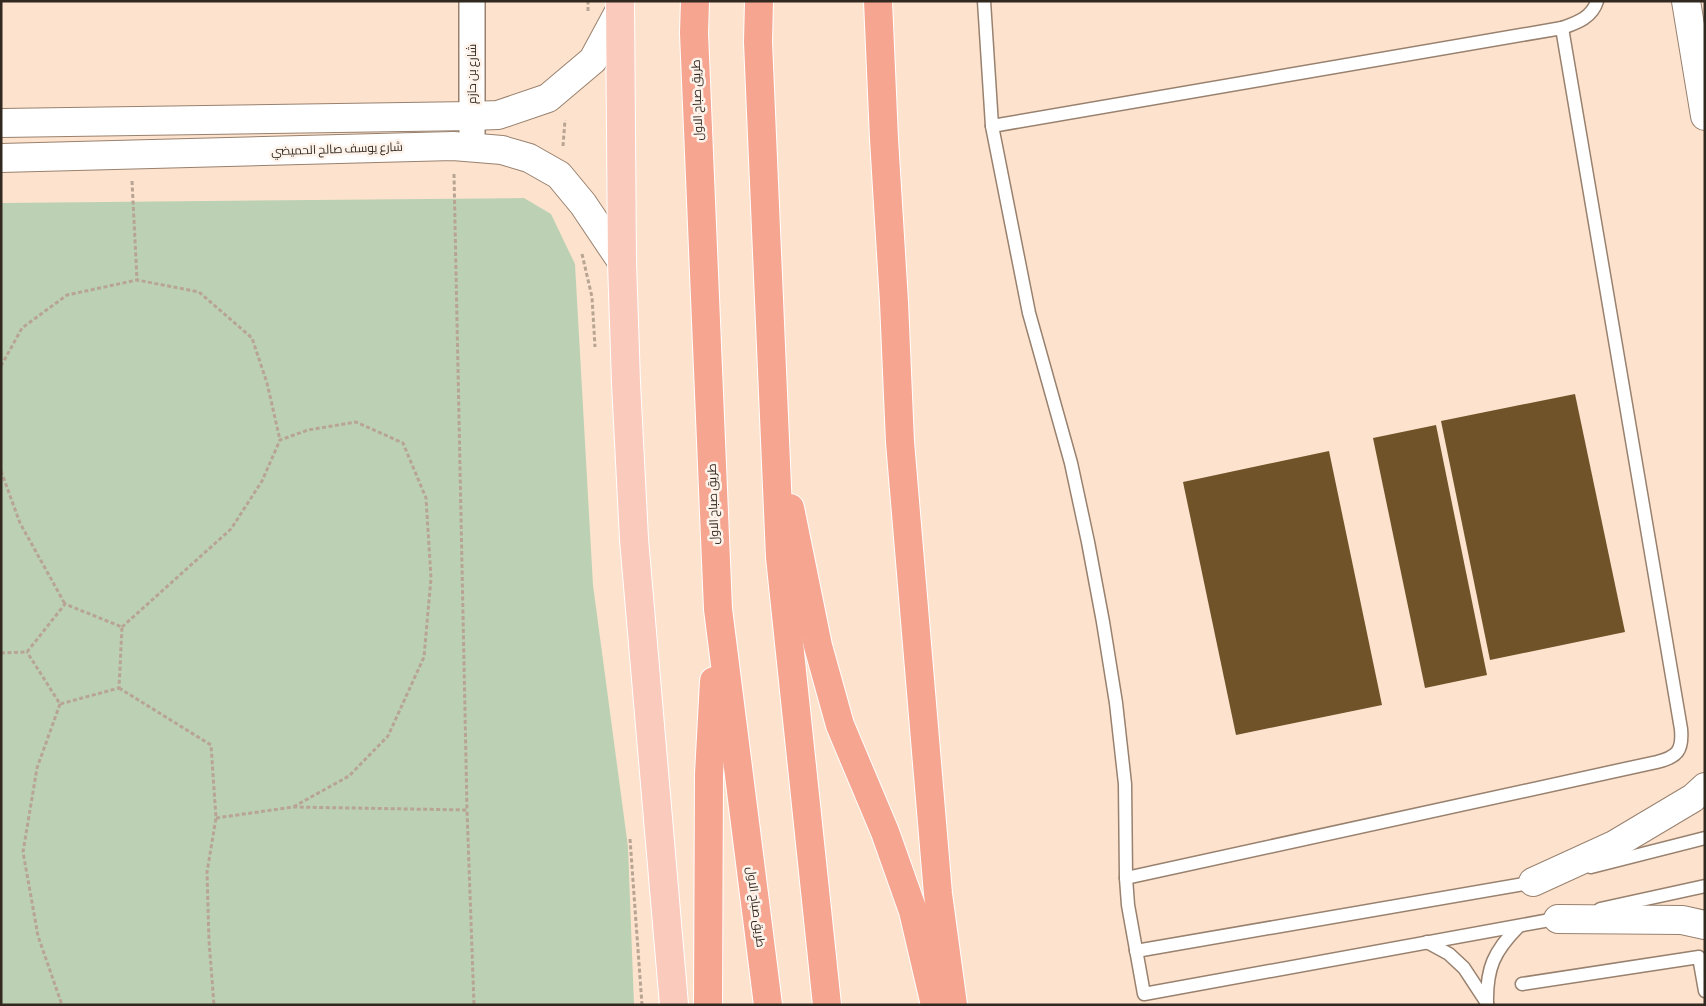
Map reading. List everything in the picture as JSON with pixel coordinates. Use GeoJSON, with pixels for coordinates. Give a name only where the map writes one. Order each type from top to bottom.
{"type":"FeatureCollection","features":[{"type":"Feature","properties":{"kind":"highway"},"geometry":{"type":"LineString","coordinates":[[691,1],[694,34]]}},
{"type":"Feature","properties":{"kind":"highway","name":"طريق صباح الاول"},"geometry":{"type":"LineString","coordinates":[[696,1],[694,34],[718,609],[768,1005]]}},
{"type":"Feature","properties":{"kind":"highway"},"geometry":{"type":"LineString","coordinates":[[759,1],[758,42],[780,557],[827,1005]]}},
{"type":"Feature","properties":{"kind":"highway"},"geometry":{"type":"LineString","coordinates":[[758,42],[766,1]]}},
{"type":"Feature","properties":{"kind":"highway"},"geometry":{"type":"LineString","coordinates":[[878,1],[900,442],[938,894],[953,1005]]}},
{"type":"Feature","properties":{"kind":"highway"},"geometry":{"type":"LineString","coordinates":[[775,439],[804,570],[818,646],[838,716],[885,832],[913,911],[935,1005]]}},
{"type":"Feature","properties":{"kind":"highway"},"geometry":{"type":"LineString","coordinates":[[708,1005],[709,774],[718,609]]}},
{"type":"Feature","properties":{"kind":"main road"},"geometry":{"type":"LineString","coordinates":[[1686,1],[1705,116]]}},
{"type":"Feature","properties":{"kind":"main road"},"geometry":{"type":"LineString","coordinates":[[1,123],[472,116],[498,114],[548,98],[592,60],[620,6]]}},
{"type":"Feature","properties":{"kind":"main road"},"geometry":{"type":"LineString","coordinates":[[620,6],[622,262],[634,539],[674,1005]]}},
{"type":"Feature","properties":{"kind":"main road","name":"شارع يوسف صالح الحميضي"},"geometry":{"type":"LineString","coordinates":[[1,158],[463,147],[502,150],[529,158],[559,175],[583,204],[622,262]]}},
{"type":"Feature","properties":{"kind":"main road"},"geometry":{"type":"LineString","coordinates":[[1533,882],[1614,845],[1693,798],[1705,787]]}},
{"type":"Feature","properties":{"kind":"main road"},"geometry":{"type":"LineString","coordinates":[[1558,919],[1682,920],[1705,925]]}},
{"type":"Feature","properties":{"kind":"street","name":"شارع بن حازم"},"geometry":{"type":"LineString","coordinates":[[463,147],[472,116],[472,1]]}},
{"type":"Feature","properties":{"kind":"lane"},"geometry":{"type":"LineString","coordinates":[[984,1],[992,126],[1029,313],[1071,463],[1103,622],[1116,703],[1125,784],[1128,905],[1145,999],[1427,942],[1558,919],[1705,886]]}},
{"type":"Feature","properties":{"kind":"lane"},"geometry":{"type":"LineString","coordinates":[[992,126],[1562,28],[1582,21],[1595,7],[1597,1]]}},
{"type":"Feature","properties":{"kind":"lane"},"geometry":{"type":"LineString","coordinates":[[1126,878],[1657,762],[1675,755],[1680,749],[1682,740],[1681,728],[1562,28]]}},
{"type":"Feature","properties":{"kind":"lane"},"geometry":{"type":"LineString","coordinates":[[1136,951],[1533,882],[1705,838]]}},
{"type":"Feature","properties":{"kind":"lane"},"geometry":{"type":"LineString","coordinates":[[1487,1004],[1488,980],[1493,958],[1519,926]]}},
{"type":"Feature","properties":{"kind":"lane"},"geometry":{"type":"LineString","coordinates":[[1427,942],[1449,954],[1464,968],[1487,1004]]}},
{"type":"Feature","properties":{"kind":"lane"},"geometry":{"type":"LineString","coordinates":[[1522,984],[1699,957],[1705,991]]}},
{"type":"Feature","properties":{"kind":"path"},"geometry":{"type":"LineString","coordinates":[[559,175],[565,129],[566,83]]}},
{"type":"Feature","properties":{"kind":"path"},"geometry":{"type":"LineString","coordinates":[[463,147],[467,810],[474,1005]]}},
{"type":"Feature","properties":{"kind":"path"},"geometry":{"type":"LineString","coordinates":[[131,156],[137,280]]}},
{"type":"Feature","properties":{"kind":"path"},"geometry":{"type":"LineString","coordinates":[[1,366],[22,328],[67,295],[137,280],[199,292],[252,338],[267,383],[280,440],[262,481],[231,529],[122,627],[119,688]]}},
{"type":"Feature","properties":{"kind":"path"},"geometry":{"type":"LineString","coordinates":[[280,440],[308,430],[356,422],[403,443],[426,498],[431,578],[424,657],[388,736],[349,776],[293,808]]}},
{"type":"Feature","properties":{"kind":"path"},"geometry":{"type":"LineString","coordinates":[[1,471],[20,523],[65,604],[122,627]]}},
{"type":"Feature","properties":{"kind":"path"},"geometry":{"type":"LineString","coordinates":[[1,653],[27,652],[65,604]]}},
{"type":"Feature","properties":{"kind":"path"},"geometry":{"type":"LineString","coordinates":[[27,652],[60,704]]}},
{"type":"Feature","properties":{"kind":"path"},"geometry":{"type":"LineString","coordinates":[[60,704],[119,688],[211,745],[216,818],[207,872],[209,941],[214,1005]]}},
{"type":"Feature","properties":{"kind":"path"},"geometry":{"type":"LineString","coordinates":[[60,704],[37,768],[23,852],[38,936],[62,1005]]}},
{"type":"Feature","properties":{"kind":"path"},"geometry":{"type":"LineString","coordinates":[[216,818],[293,808],[467,810]]}},
{"type":"Feature","properties":{"kind":"green space"},"geometry":{"type":"Polygon","coordinates":[[[524,198],[551,214],[575,264],[593,585],[628,847],[634,1005],[1,1005],[1,203],[524,198]]]}},
{"type":"Feature","properties":{"kind":"building"},"geometry":{"type":"Polygon","coordinates":[[[1575,394],[1625,632],[1490,660],[1441,421],[1575,394]]]}},
{"type":"Feature","properties":{"kind":"building"},"geometry":{"type":"Polygon","coordinates":[[[1436,425],[1487,675],[1425,688],[1373,438],[1436,425]]]}},
{"type":"Feature","properties":{"kind":"building"},"geometry":{"type":"Polygon","coordinates":[[[1329,451],[1382,705],[1236,735],[1183,482],[1329,451]]]}}]}
